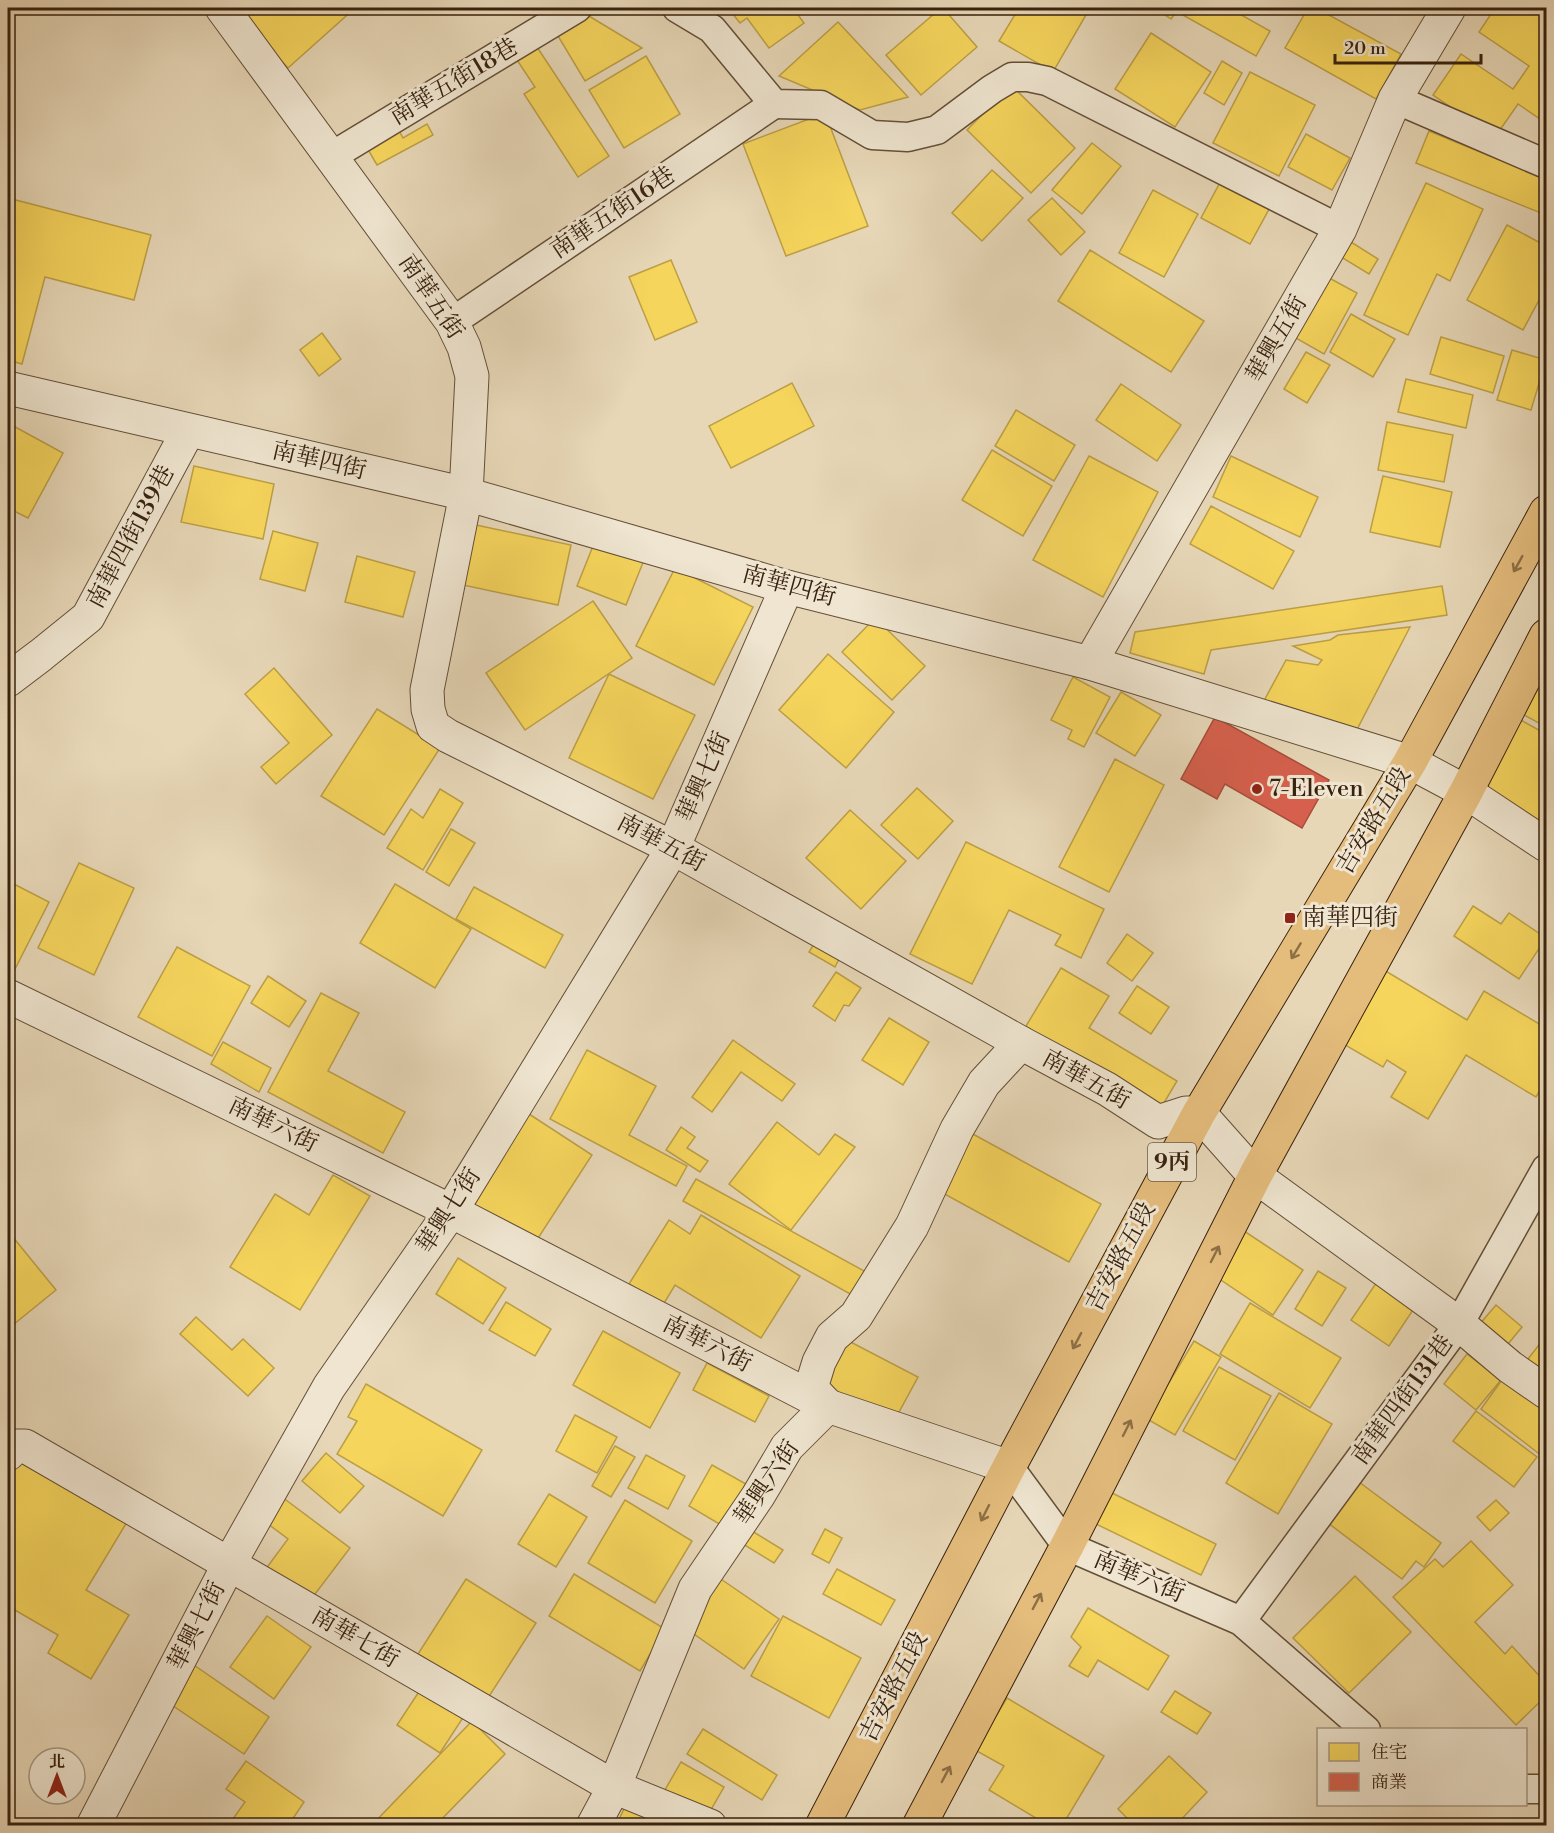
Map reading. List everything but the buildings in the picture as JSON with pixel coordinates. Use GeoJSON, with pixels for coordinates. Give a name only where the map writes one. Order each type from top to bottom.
{"type":"FeatureCollection","features":[{"type":"Feature","properties":{"kind":"main road","name":"吉安路五段"},"geometry":{"type":"LineString","coordinates":[[822,1826],[1009,1467],[1199,1113],[1410,762],[1546,512]]}},
{"type":"Feature","properties":{"kind":"main road"},"geometry":{"type":"LineString","coordinates":[[919,1826],[1256,1176],[1466,792],[1546,636]]}},
{"type":"Feature","properties":{"kind":"street","name":"南華五街"},"geometry":{"type":"LineString","coordinates":[[222,8],[452,322],[464,347],[472,376],[466,494],[427,690],[428,709],[433,726],[448,736],[673,848],[1107,1089],[1158,1122],[1186,1113],[1199,1113]]}},
{"type":"Feature","properties":{"kind":"street","name":"華興五街"},"geometry":{"type":"LineString","coordinates":[[1089,663],[1340,229],[1395,99],[1449,8]]}},
{"type":"Feature","properties":{"kind":"street","name":"南華四街"},"geometry":{"type":"LineString","coordinates":[[8,388],[466,494],[787,587],[1089,663],[1410,762],[1466,792],[1546,845]]}},
{"type":"Feature","properties":{"kind":"street","name":"南華四街139巷"},"geometry":{"type":"LineString","coordinates":[[8,680],[88,617],[188,430]]}},
{"type":"Feature","properties":{"kind":"street","name":"華興七街"},"geometry":{"type":"LineString","coordinates":[[93,1826],[228,1566],[329,1387],[451,1211],[673,848],[787,587]]}},
{"type":"Feature","properties":{"kind":"street","name":"南華六街"},"geometry":{"type":"LineString","coordinates":[[8,996],[451,1211],[828,1406],[1009,1467]]}},
{"type":"Feature","properties":{"kind":"street"},"geometry":{"type":"LineString","coordinates":[[828,1406],[811,1388],[819,1362],[832,1337],[856,1316],[912,1226],[957,1129],[984,1083],[1021,1043]]}},
{"type":"Feature","properties":{"kind":"street"},"geometry":{"type":"LineString","coordinates":[[1199,1113],[1256,1176],[1458,1324],[1510,1367],[1546,1392]]}},
{"type":"Feature","properties":{"kind":"street","name":"華興六街"},"geometry":{"type":"LineString","coordinates":[[593,1826],[614,1788],[694,1589],[758,1496],[787,1447],[828,1406]]}},
{"type":"Feature","properties":{"kind":"street","name":"南華七街"},"geometry":{"type":"LineString","coordinates":[[8,1454],[16,1446],[25,1446],[228,1566],[614,1788],[710,1826]]}},
{"type":"Feature","properties":{"kind":"lane","name":"南華五街18巷"},"geometry":{"type":"LineString","coordinates":[[332,156],[577,8]]}},
{"type":"Feature","properties":{"kind":"lane"},"geometry":{"type":"LineString","coordinates":[[677,8],[712,29],[774,104],[820,105],[872,135],[908,137],[937,130],[1012,77],[1028,77],[1047,81],[1340,229]]}},
{"type":"Feature","properties":{"kind":"lane"},"geometry":{"type":"LineString","coordinates":[[1395,99],[1546,164]]}},
{"type":"Feature","properties":{"kind":"lane","name":"南華五街16巷"},"geometry":{"type":"LineString","coordinates":[[452,322],[774,104]]}},
{"type":"Feature","properties":{"kind":"lane","name":"南華四街131巷"},"geometry":{"type":"LineString","coordinates":[[1241,1621],[1458,1324],[1546,1169]]}},
{"type":"Feature","properties":{"kind":"lane","name":"南華六街"},"geometry":{"type":"LineString","coordinates":[[1009,1467],[1066,1546],[1241,1621],[1364,1728]]}},
{"type":"Feature","properties":{"kind":"lane"},"geometry":{"type":"LineString","coordinates":[[1527,1789],[1546,1789]]}},
{"type":"Feature","properties":{"kind":"place","name":"7-Eleven"},"geometry":{"type":"Point","coordinates":[1257,789]}},
{"type":"Feature","properties":{"kind":"place","name":"南華四街"},"geometry":{"type":"Point","coordinates":[1290,918]}}]}
